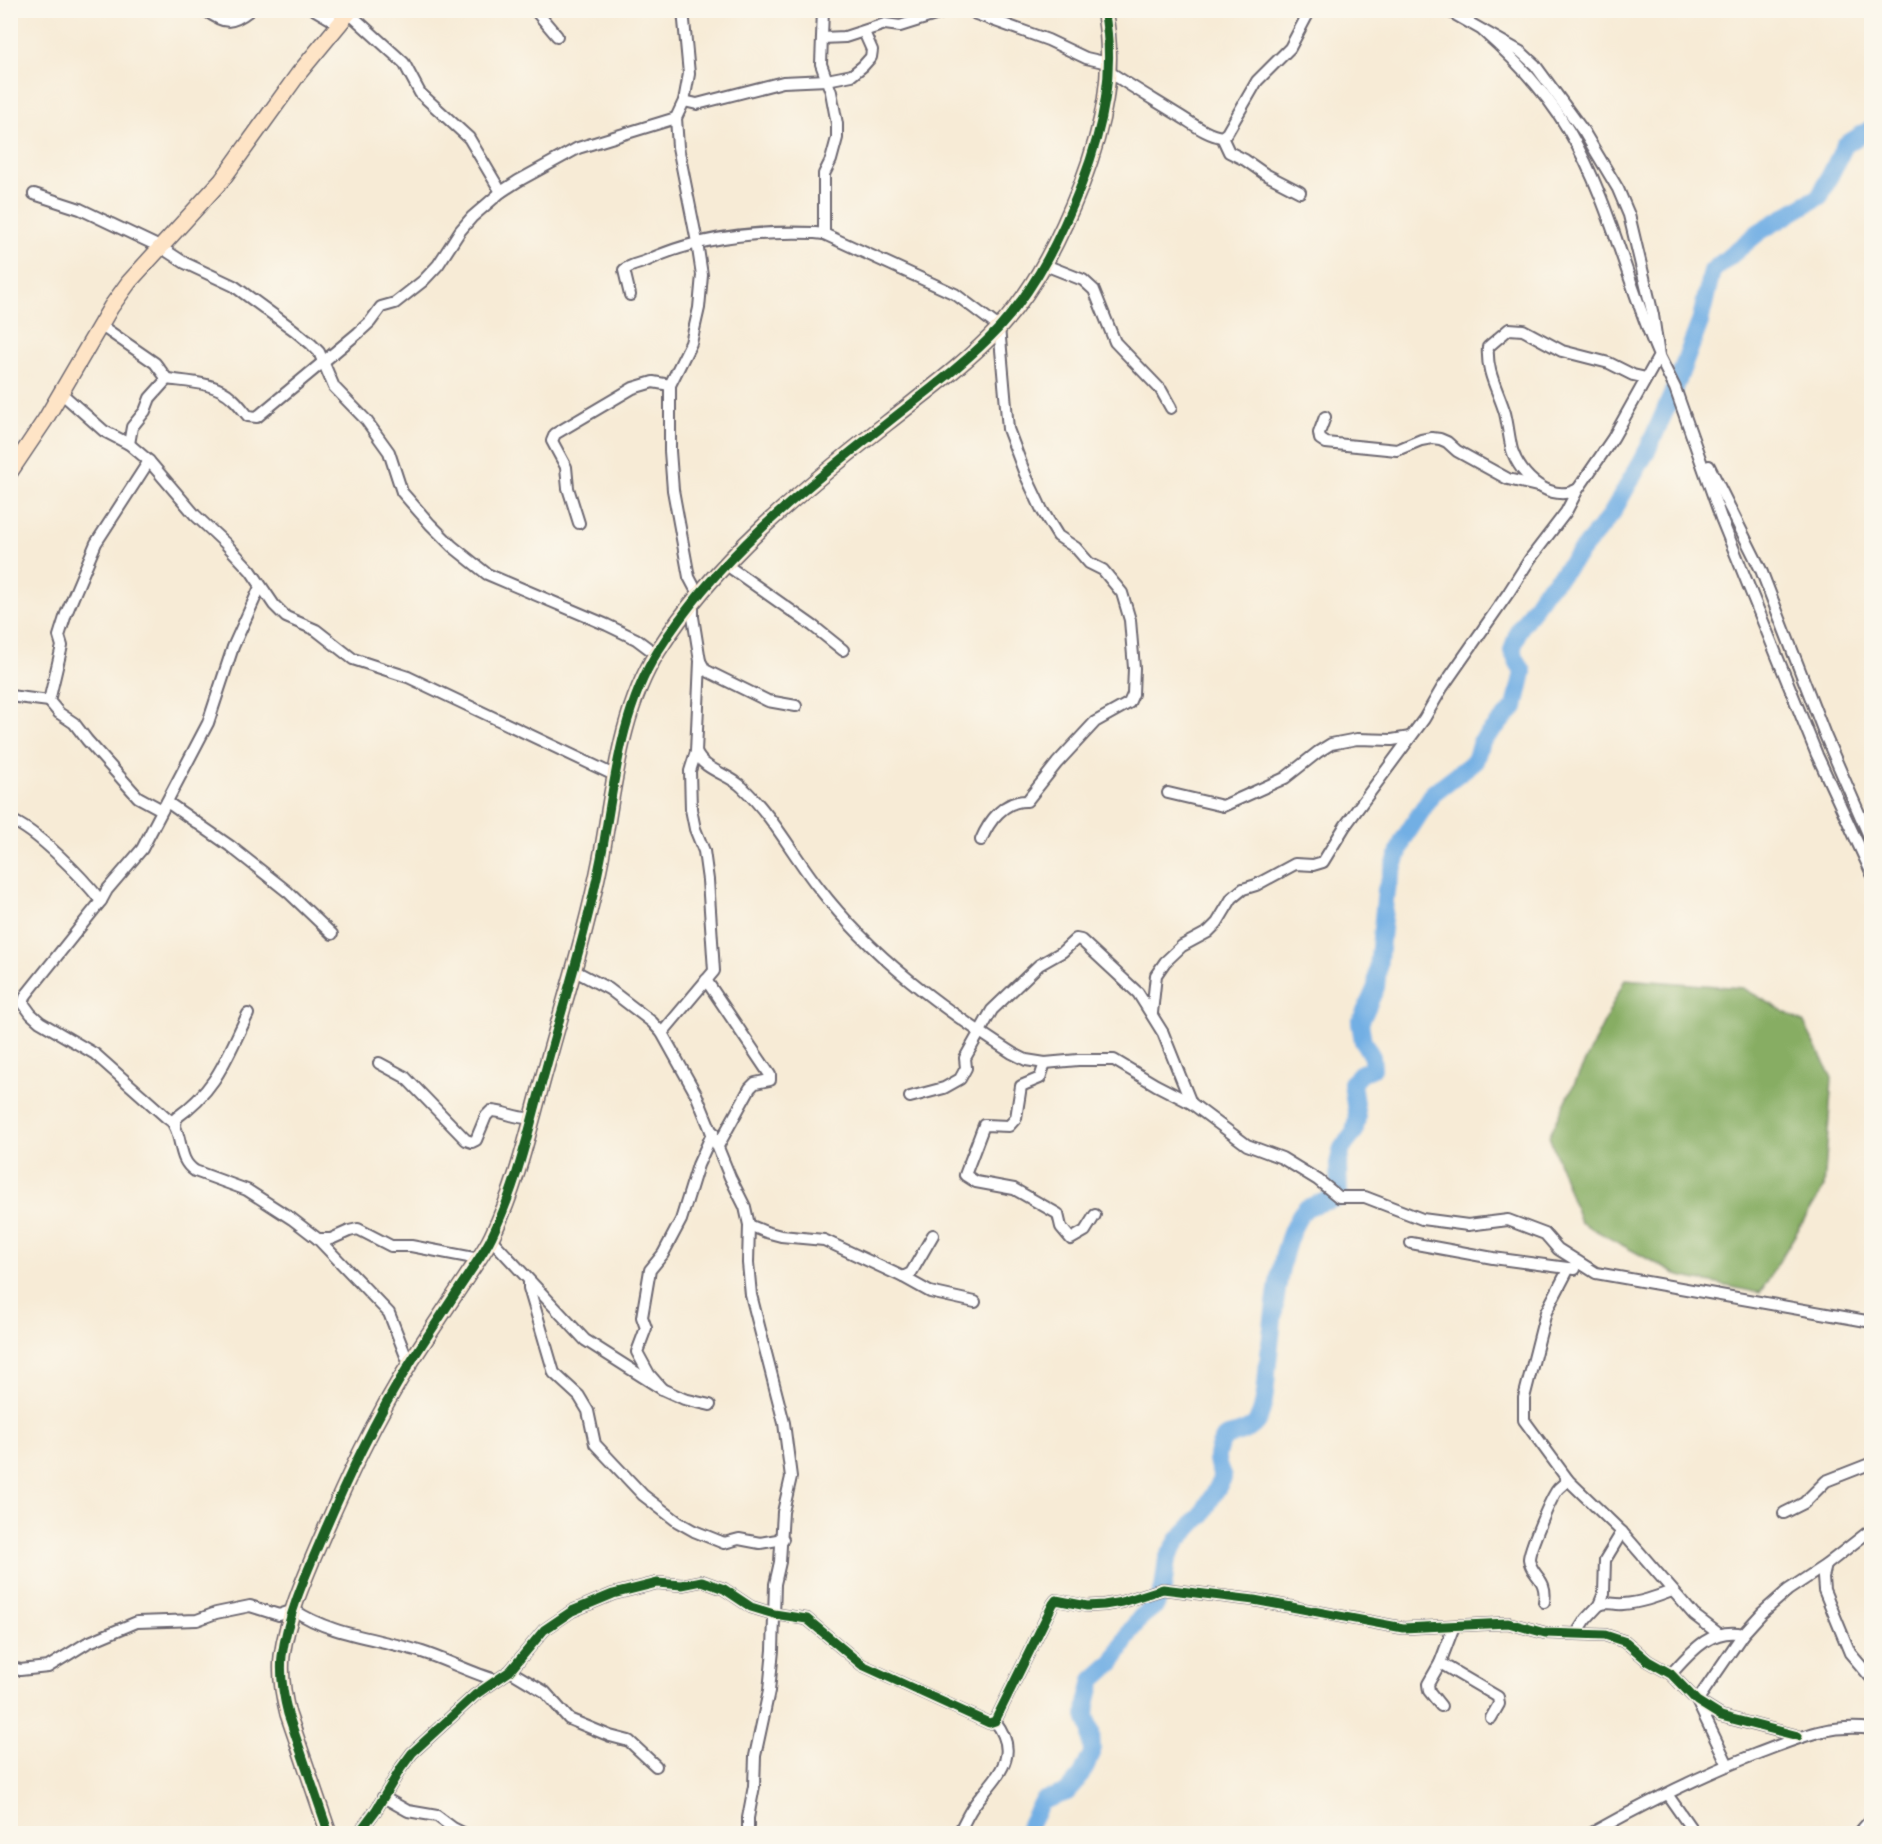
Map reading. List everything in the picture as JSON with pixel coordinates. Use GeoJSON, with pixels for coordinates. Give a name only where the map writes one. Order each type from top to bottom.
{"type":"FeatureCollection","features":[{"type":"Feature","properties":{"kind":"street"},"geometry":{"type":"LineString","coordinates":[[205,10],[220,21],[229,22],[242,17],[250,10]]}},
{"type":"Feature","properties":{"kind":"street"},"geometry":{"type":"LineString","coordinates":[[315,10],[346,16],[404,63],[420,93],[469,138],[501,192]]}},
{"type":"Feature","properties":{"kind":"street"},"geometry":{"type":"LineString","coordinates":[[535,10],[557,36]]}},
{"type":"Feature","properties":{"kind":"street"},"geometry":{"type":"LineString","coordinates":[[662,1033],[714,971],[704,851],[695,829],[691,808],[690,771],[696,752],[700,662],[693,616],[696,598],[689,577],[673,490],[670,451],[670,385],[691,344],[699,308],[702,275],[678,147],[676,118],[684,101],[688,74],[683,10]]}},
{"type":"Feature","properties":{"kind":"street"},"geometry":{"type":"LineString","coordinates":[[823,10],[821,64],[837,124],[837,138],[831,160],[824,174],[824,234]]}},
{"type":"Feature","properties":{"kind":"street"},"geometry":{"type":"LineString","coordinates":[[822,38],[846,38],[885,24],[900,26],[951,10]]}},
{"type":"Feature","properties":{"kind":"street"},"geometry":{"type":"LineString","coordinates":[[972,10],[976,14],[1048,40],[1108,67],[1201,129],[1222,137],[1227,133],[1257,81],[1290,48],[1310,10]]}},
{"type":"Feature","properties":{"kind":"street"},"geometry":{"type":"LineString","coordinates":[[329,1833],[294,1734],[284,1697],[281,1660],[294,1610],[344,1486],[388,1400],[491,1239],[515,1181],[564,1001],[575,971],[602,855],[614,775],[628,720],[656,654],[696,598],[725,564],[805,491],[941,382],[999,327],[1034,284],[1075,201],[1099,135],[1107,99],[1107,26],[1104,10]]}},
{"type":"Feature","properties":{"kind":"street"},"geometry":{"type":"LineString","coordinates":[[1152,1013],[1156,975],[1165,962],[1182,946],[1208,932],[1232,898],[1243,889],[1256,885],[1295,864],[1313,865],[1323,862],[1345,825],[1424,719],[1442,688],[1530,559],[1566,512],[1578,489],[1613,438],[1659,357],[1653,315],[1629,215],[1605,164],[1535,65],[1521,52],[1447,10]]}},
{"type":"Feature","properties":{"kind":"street"},"geometry":{"type":"LineString","coordinates":[[10,472],[45,420],[100,326],[129,282],[228,172],[280,100],[346,16]]}},
{"type":"Feature","properties":{"kind":"street"},"geometry":{"type":"LineString","coordinates":[[1483,31],[1513,58],[1541,92],[1568,130],[1598,190],[1643,319],[1685,414],[1761,570],[1825,735],[1872,843]]}},
{"type":"Feature","properties":{"kind":"street"},"geometry":{"type":"LineString","coordinates":[[684,101],[698,104],[783,82],[827,80],[852,75],[871,57],[872,50],[864,32]]}},
{"type":"Feature","properties":{"kind":"street"},"geometry":{"type":"LineString","coordinates":[[100,326],[155,363],[167,379],[203,384],[219,389],[231,397],[248,416],[257,417],[370,322],[381,307],[395,303],[423,281],[438,265],[460,231],[501,192],[518,180],[579,148],[676,118]]}},
{"type":"Feature","properties":{"kind":"street"},"geometry":{"type":"LineString","coordinates":[[1222,137],[1229,152],[1300,192]]}},
{"type":"Feature","properties":{"kind":"street"},"geometry":{"type":"LineString","coordinates":[[34,194],[80,209],[234,286],[311,344],[324,362],[334,387],[366,420],[389,452],[402,492],[452,546],[487,574],[600,621],[636,639],[656,654]]}},
{"type":"Feature","properties":{"kind":"street"},"geometry":{"type":"LineString","coordinates":[[630,295],[624,273],[627,267],[663,253],[697,242],[749,233],[815,233],[824,234],[955,294],[999,327],[1008,429],[1025,474],[1042,510],[1058,536],[1076,548],[1089,563],[1102,570],[1122,593],[1130,620],[1134,668],[1133,694],[1129,703],[1095,722],[1027,801],[1017,801],[1006,807],[987,825],[981,840]]}},
{"type":"Feature","properties":{"kind":"street"},"geometry":{"type":"LineString","coordinates":[[1045,265],[1083,280],[1094,290],[1115,342],[1161,390],[1171,408]]}},
{"type":"Feature","properties":{"kind":"street"},"geometry":{"type":"LineString","coordinates":[[1578,489],[1569,494],[1558,495],[1531,480],[1520,467],[1513,452],[1505,414],[1486,362],[1488,347],[1509,329],[1523,330],[1562,351],[1609,363],[1633,375],[1646,378]]}},
{"type":"Feature","properties":{"kind":"street"},"geometry":{"type":"LineString","coordinates":[[129,444],[132,427],[145,411],[150,398],[167,379]]}},
{"type":"Feature","properties":{"kind":"street"},"geometry":{"type":"LineString","coordinates":[[579,523],[568,488],[566,467],[552,441],[555,434],[633,388],[653,382],[670,385]]}},
{"type":"Feature","properties":{"kind":"street"},"geometry":{"type":"LineString","coordinates":[[60,392],[104,431],[129,444],[149,461],[195,515],[251,571],[274,605],[286,617],[316,630],[353,659],[408,677],[614,775]]}},
{"type":"Feature","properties":{"kind":"street"},"geometry":{"type":"LineString","coordinates":[[1685,414],[1746,582],[1817,755],[1872,874]]}},
{"type":"Feature","properties":{"kind":"street"},"geometry":{"type":"LineString","coordinates":[[1325,417],[1319,433],[1320,439],[1326,443],[1397,450],[1421,440],[1440,439],[1508,478],[1543,488]]}},
{"type":"Feature","properties":{"kind":"street"},"geometry":{"type":"LineString","coordinates":[[49,701],[62,646],[59,636],[66,614],[96,543],[149,461]]}},
{"type":"Feature","properties":{"kind":"street"},"geometry":{"type":"LineString","coordinates":[[725,564],[843,650]]}},
{"type":"Feature","properties":{"kind":"street"},"geometry":{"type":"LineString","coordinates":[[175,1126],[107,1064],[40,1022],[22,1003],[101,901],[107,890],[142,849],[208,723],[233,647],[260,586]]}},
{"type":"Feature","properties":{"kind":"street"},"geometry":{"type":"LineString","coordinates":[[700,662],[705,670],[768,701],[796,706]]}},
{"type":"Feature","properties":{"kind":"street"},"geometry":{"type":"LineString","coordinates":[[10,696],[49,701],[59,713],[74,723],[138,797],[164,806],[230,846],[288,892],[332,934]]}},
{"type":"Feature","properties":{"kind":"street"},"geometry":{"type":"LineString","coordinates":[[1167,793],[1223,806],[1285,778],[1331,744],[1357,739],[1392,740],[1410,737]]}},
{"type":"Feature","properties":{"kind":"street"},"geometry":{"type":"LineString","coordinates":[[696,752],[698,758],[705,764],[741,785],[772,821],[819,888],[882,958],[910,983],[979,1032],[1026,1060],[1045,1063],[1114,1060],[1156,1086],[1191,1103],[1247,1145],[1282,1158],[1318,1180],[1339,1197],[1365,1197],[1422,1219],[1468,1225],[1509,1220],[1545,1234],[1558,1249],[1596,1273]]}},
{"type":"Feature","properties":{"kind":"street"},"geometry":{"type":"LineString","coordinates":[[10,820],[29,829],[88,884],[101,901]]}},
{"type":"Feature","properties":{"kind":"street"},"geometry":{"type":"LineString","coordinates":[[910,1097],[944,1088],[960,1079],[966,1068],[965,1058],[992,1010],[1039,965],[1062,952],[1076,939],[1081,940],[1138,993],[1163,1033],[1191,1103]]}},
{"type":"Feature","properties":{"kind":"street"},"geometry":{"type":"LineString","coordinates":[[575,971],[609,989],[652,1022],[662,1033],[696,1094],[745,1206],[749,1225],[748,1263],[751,1295],[784,1423],[791,1477],[783,1512],[783,1539],[775,1584],[769,1691],[755,1756],[748,1833]]}},
{"type":"Feature","properties":{"kind":"street"},"geometry":{"type":"LineString","coordinates":[[706,980],[770,1075],[770,1080],[755,1083],[750,1088],[718,1146]]}},
{"type":"Feature","properties":{"kind":"street"},"geometry":{"type":"LineString","coordinates":[[248,1014],[215,1081],[195,1104],[176,1118],[175,1126],[180,1147],[190,1168],[247,1190],[318,1239],[389,1313],[409,1364]]}},
{"type":"Feature","properties":{"kind":"street"},"geometry":{"type":"LineString","coordinates":[[380,1063],[405,1077],[466,1140],[476,1140],[486,1116],[491,1111],[520,1119],[532,1118]]}},
{"type":"Feature","properties":{"kind":"street"},"geometry":{"type":"LineString","coordinates":[[1045,1063],[1040,1078],[1021,1086],[1016,1118],[1008,1126],[984,1125],[965,1175],[976,1182],[1014,1189],[1058,1214],[1060,1227],[1071,1239],[1085,1231],[1095,1215]]}},
{"type":"Feature","properties":{"kind":"street"},"geometry":{"type":"LineString","coordinates":[[662,1389],[649,1374],[637,1352],[646,1328],[642,1317],[650,1270],[663,1254],[681,1220],[698,1165],[713,1132]]}},
{"type":"Feature","properties":{"kind":"street"},"geometry":{"type":"LineString","coordinates":[[749,1225],[781,1236],[824,1240],[903,1277],[930,1293],[975,1302]]}},
{"type":"Feature","properties":{"kind":"street"},"geometry":{"type":"LineString","coordinates":[[318,1239],[331,1239],[358,1229],[391,1246],[411,1246],[478,1259]]}},
{"type":"Feature","properties":{"kind":"street"},"geometry":{"type":"LineString","coordinates":[[903,1277],[911,1273],[933,1235]]}},
{"type":"Feature","properties":{"kind":"street"},"geometry":{"type":"LineString","coordinates":[[491,1239],[585,1340],[662,1389],[684,1399],[710,1405]]}},
{"type":"Feature","properties":{"kind":"street"},"geometry":{"type":"LineString","coordinates":[[1411,1243],[1493,1258],[1569,1268],[1872,1322]]}},
{"type":"Feature","properties":{"kind":"street"},"geometry":{"type":"LineString","coordinates":[[1569,1268],[1546,1312],[1524,1398],[1523,1414],[1526,1425],[1568,1480],[1622,1532],[1694,1615],[1719,1634]]}},
{"type":"Feature","properties":{"kind":"street"},"geometry":{"type":"LineString","coordinates":[[529,1281],[529,1288],[554,1373],[579,1396],[588,1411],[595,1444],[643,1495],[678,1522],[694,1531],[724,1542],[739,1539],[760,1544],[783,1539]]}},
{"type":"Feature","properties":{"kind":"street"},"geometry":{"type":"LineString","coordinates":[[1784,1513],[1804,1503],[1826,1481],[1872,1463]]}},
{"type":"Feature","properties":{"kind":"street"},"geometry":{"type":"LineString","coordinates":[[1544,1602],[1546,1590],[1532,1568],[1529,1557],[1552,1498],[1558,1488],[1568,1480]]}},
{"type":"Feature","properties":{"kind":"street"},"geometry":{"type":"LineString","coordinates":[[1697,1701],[1743,1634],[1762,1612],[1788,1590],[1826,1565],[1872,1529]]}},
{"type":"Feature","properties":{"kind":"street"},"geometry":{"type":"LineString","coordinates":[[1577,1633],[1599,1605],[1604,1593],[1605,1560],[1622,1532]]}},
{"type":"Feature","properties":{"kind":"street"},"geometry":{"type":"LineString","coordinates":[[1826,1565],[1823,1577],[1824,1590],[1850,1653],[1872,1679]]}},
{"type":"Feature","properties":{"kind":"street"},"geometry":{"type":"LineString","coordinates":[[358,1833],[412,1753],[475,1695],[510,1671],[544,1630],[572,1611],[613,1594],[664,1582],[682,1585],[702,1581],[724,1588],[751,1607],[774,1614],[807,1619],[862,1665],[989,1723],[995,1721],[1056,1600],[1087,1606],[1104,1605],[1122,1602],[1163,1589],[1254,1600],[1403,1628],[1508,1623],[1545,1633],[1605,1635],[1626,1642],[1648,1661],[1671,1674],[1697,1701],[1722,1716],[1798,1736]]}},
{"type":"Feature","properties":{"kind":"street"},"geometry":{"type":"LineString","coordinates":[[1599,1605],[1609,1602],[1620,1604],[1642,1601],[1672,1591]]}},
{"type":"Feature","properties":{"kind":"street"},"geometry":{"type":"LineString","coordinates":[[10,1667],[20,1670],[48,1667],[87,1643],[137,1622],[197,1620],[216,1613],[250,1606],[279,1615],[294,1610]]}},
{"type":"Feature","properties":{"kind":"street"},"geometry":{"type":"LineString","coordinates":[[294,1610],[309,1621],[337,1631],[422,1652],[496,1680]]}},
{"type":"Feature","properties":{"kind":"street"},"geometry":{"type":"LineString","coordinates":[[1441,1706],[1429,1691],[1428,1684],[1440,1663],[1454,1626]]}},
{"type":"Feature","properties":{"kind":"street"},"geometry":{"type":"LineString","coordinates":[[1671,1674],[1697,1647],[1719,1634],[1731,1632],[1743,1634]]}},
{"type":"Feature","properties":{"kind":"street"},"geometry":{"type":"LineString","coordinates":[[1440,1663],[1498,1697],[1499,1704],[1491,1718]]}},
{"type":"Feature","properties":{"kind":"street"},"geometry":{"type":"LineString","coordinates":[[510,1671],[545,1692],[569,1719],[610,1736],[629,1741],[656,1766]]}},
{"type":"Feature","properties":{"kind":"street"},"geometry":{"type":"LineString","coordinates":[[1697,1701],[1728,1765]]}},
{"type":"Feature","properties":{"kind":"street"},"geometry":{"type":"LineString","coordinates":[[958,1833],[974,1805],[1003,1769],[1006,1750],[1003,1731],[995,1721]]}},
{"type":"Feature","properties":{"kind":"street"},"geometry":{"type":"LineString","coordinates":[[1590,1833],[1728,1765],[1798,1736],[1844,1728],[1872,1729]]}},
{"type":"Feature","properties":{"kind":"street"},"geometry":{"type":"LineString","coordinates":[[1667,1794],[1695,1833]]}},
{"type":"Feature","properties":{"kind":"street"},"geometry":{"type":"LineString","coordinates":[[383,1797],[408,1810],[437,1816],[465,1833]]}},
{"type":"Feature","properties":{"kind":"street"},"geometry":{"type":"LineString","coordinates":[[1858,1833],[1872,1818]]}},
{"type":"Feature","properties":{"kind":"green space"},"geometry":{"type":"Polygon","coordinates":[[[1625,979],[1743,988],[1804,1023],[1832,1078],[1824,1187],[1760,1293],[1679,1276],[1580,1222],[1549,1136],[1625,979]]]}},
{"type":"Feature","properties":{"kind":"waterway"},"geometry":{"type":"LineString","coordinates":[[1025,1834],[1042,1801],[1067,1792],[1082,1775],[1092,1753],[1091,1731],[1086,1716],[1093,1680],[1113,1662],[1141,1617],[1156,1605],[1163,1589],[1167,1559],[1178,1540],[1201,1516],[1223,1478],[1217,1457],[1225,1437],[1244,1431],[1258,1420],[1265,1396],[1278,1282],[1289,1240],[1296,1222],[1305,1209],[1339,1197],[1338,1164],[1342,1148],[1354,1133],[1357,1118],[1352,1083],[1360,1074],[1373,1068],[1372,1057],[1363,1041],[1360,1023],[1376,987],[1386,890],[1403,840],[1433,793],[1475,761],[1481,742],[1515,707],[1523,672],[1512,651],[1518,631],[1544,592],[1611,515],[1648,449],[1675,388],[1700,322],[1712,271],[1759,232],[1820,196],[1845,145],[1872,128]]}},
{"type":"Feature","properties":{"kind":"cycle path"},"geometry":{"type":"LineString","coordinates":[[329,1834],[285,1700],[281,1663],[288,1627],[313,1557],[373,1427],[398,1382],[486,1247],[509,1195],[523,1153],[582,938],[601,858],[614,779],[634,700],[658,651],[706,586],[733,556],[793,500],[973,354],[999,328],[1025,295],[1047,260],[1066,222],[1096,141],[1108,77],[1109,55],[1104,10]]}},
{"type":"Feature","properties":{"kind":"cycle path"},"geometry":{"type":"LineString","coordinates":[[358,1834],[412,1753],[475,1695],[510,1671],[544,1630],[572,1611],[613,1594],[657,1583],[682,1585],[702,1581],[724,1589],[751,1607],[774,1614],[807,1619],[862,1665],[989,1723],[995,1721],[1056,1600],[1087,1606],[1104,1605],[1122,1602],[1163,1589],[1254,1600],[1403,1628],[1508,1623],[1545,1633],[1605,1635],[1626,1642],[1648,1661],[1671,1674],[1697,1701],[1721,1716],[1798,1736]]}}]}
